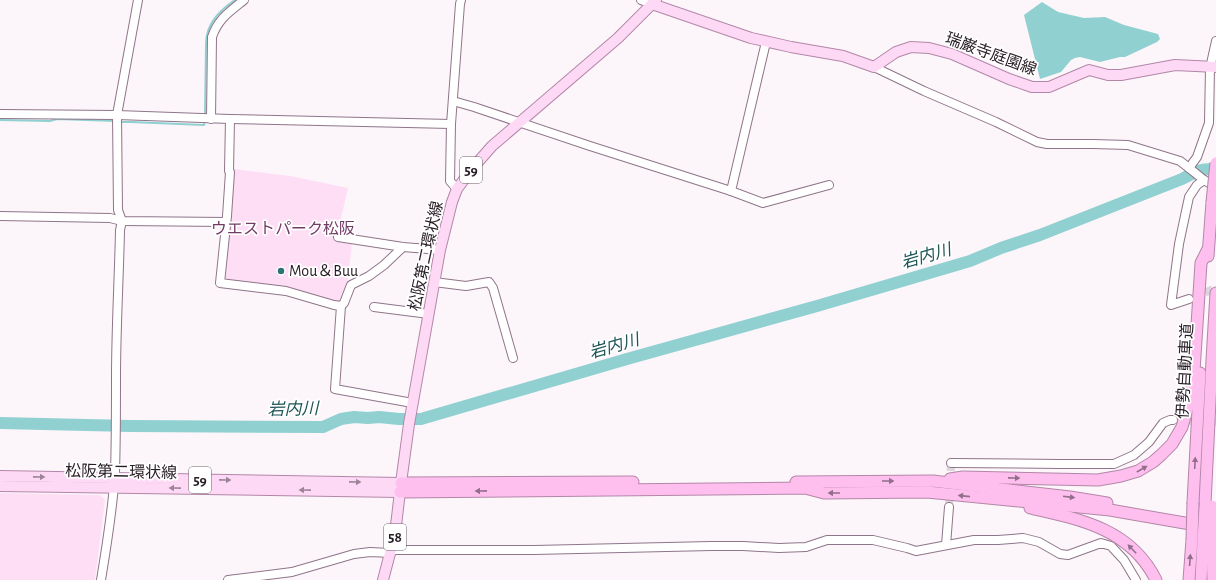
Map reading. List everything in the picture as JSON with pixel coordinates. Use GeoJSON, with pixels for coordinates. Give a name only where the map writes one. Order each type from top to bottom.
{"type":"FeatureCollection","features":[{"type":"Feature","properties":{"kind":"highway","name":"伊勢自動車道"},"geometry":{"type":"LineString","coordinates":[[1189,580],[1208,249],[1216,163]]}},
{"type":"Feature","properties":{"kind":"highway"},"geometry":{"type":"LineString","coordinates":[[400,487],[933,481],[963,477],[1080,480],[1104,479],[1138,471],[1153,462],[1172,444],[1182,427],[1190,399],[1194,371],[1201,263],[1208,249]]}},
{"type":"Feature","properties":{"kind":"highway","name":"伊勢自動車道"},"geometry":{"type":"LineString","coordinates":[[1201,580],[1208,543],[1208,438],[1216,293]]}},
{"type":"Feature","properties":{"kind":"highway"},"geometry":{"type":"LineString","coordinates":[[933,481],[1070,497],[1164,511],[1216,523]]}},
{"type":"Feature","properties":{"kind":"highway"},"geometry":{"type":"LineString","coordinates":[[400,487],[805,488],[824,493],[927,492],[1110,510],[1216,528]]}},
{"type":"Feature","properties":{"kind":"highway"},"geometry":{"type":"LineString","coordinates":[[1003,500],[1023,507],[1067,516],[1094,524],[1128,544],[1143,560],[1156,580]]}},
{"type":"Feature","properties":{"kind":"highway"},"geometry":{"type":"LineString","coordinates":[[1208,543],[1213,580]]}},
{"type":"Feature","properties":{"kind":"main road"},"geometry":{"type":"LineString","coordinates":[[654,2],[733,33],[766,42],[843,56],[874,67]]}},
{"type":"Feature","properties":{"kind":"main road","name":"松阪第二環状線"},"geometry":{"type":"LineString","coordinates":[[0,486],[114,483],[400,487],[411,412],[440,250],[452,202],[457,190],[483,155],[519,122],[618,38],[654,2]]}},
{"type":"Feature","properties":{"kind":"main road","name":"瑞巌寺庭園線"},"geometry":{"type":"LineString","coordinates":[[874,67],[896,52],[911,47],[929,48],[952,54],[1009,79],[1032,87],[1049,87],[1089,70],[1108,75],[1121,75],[1175,65],[1213,68]]}},
{"type":"Feature","properties":{"kind":"main road","name":"松阪第二環状線"},"geometry":{"type":"LineString","coordinates":[[0,476],[114,483]]}},
{"type":"Feature","properties":{"kind":"main road","name":"58"},"geometry":{"type":"LineString","coordinates":[[383,580],[395,534],[400,487]]}},
{"type":"Feature","properties":{"kind":"street"},"geometry":{"type":"LineString","coordinates":[[101,580],[114,483],[116,432],[119,252],[122,221],[118,210],[117,120],[138,0]]}},
{"type":"Feature","properties":{"kind":"street"},"geometry":{"type":"LineString","coordinates":[[206,118],[212,37],[216,25],[221,19],[244,0]]}},
{"type":"Feature","properties":{"kind":"street"},"geometry":{"type":"LineString","coordinates":[[457,190],[450,181],[451,124],[461,0]]}},
{"type":"Feature","properties":{"kind":"street"},"geometry":{"type":"LineString","coordinates":[[641,0],[654,2]]}},
{"type":"Feature","properties":{"kind":"street"},"geometry":{"type":"LineString","coordinates":[[1189,168],[1198,157],[1209,123],[1216,41]]}},
{"type":"Feature","properties":{"kind":"street"},"geometry":{"type":"LineString","coordinates":[[731,191],[766,42]]}},
{"type":"Feature","properties":{"kind":"street"},"geometry":{"type":"LineString","coordinates":[[874,67],[1037,142],[1047,144],[1128,145],[1180,162],[1216,188]]}},
{"type":"Feature","properties":{"kind":"street"},"geometry":{"type":"LineString","coordinates":[[453,101],[763,202],[829,185]]}},
{"type":"Feature","properties":{"kind":"street"},"geometry":{"type":"LineString","coordinates":[[0,114],[117,120],[206,118],[451,124]]}},
{"type":"Feature","properties":{"kind":"street"},"geometry":{"type":"LineString","coordinates":[[230,119],[230,172],[220,283],[286,291],[341,306]]}},
{"type":"Feature","properties":{"kind":"street"},"geometry":{"type":"LineString","coordinates":[[1189,299],[1171,305],[1179,244],[1189,197],[1197,185],[1204,180]]}},
{"type":"Feature","properties":{"kind":"street"},"geometry":{"type":"LineString","coordinates":[[0,216],[110,218],[122,221],[226,222]]}},
{"type":"Feature","properties":{"kind":"street"},"geometry":{"type":"LineString","coordinates":[[338,237],[403,247],[440,250]]}},
{"type":"Feature","properties":{"kind":"street"},"geometry":{"type":"LineString","coordinates":[[403,247],[384,265],[369,276],[351,285],[341,306],[335,389],[407,402]]}},
{"type":"Feature","properties":{"kind":"street"},"geometry":{"type":"LineString","coordinates":[[434,282],[466,286],[489,282],[493,288],[513,358]]}},
{"type":"Feature","properties":{"kind":"street"},"geometry":{"type":"LineString","coordinates":[[374,307],[429,314]]}},
{"type":"Feature","properties":{"kind":"street"},"geometry":{"type":"LineString","coordinates":[[951,463],[1114,464],[1134,455],[1149,442],[1164,424],[1170,420],[1173,420]]}},
{"type":"Feature","properties":{"kind":"street"},"geometry":{"type":"LineString","coordinates":[[946,545],[949,507]]}},
{"type":"Feature","properties":{"kind":"street"},"geometry":{"type":"LineString","coordinates":[[228,580],[292,572],[354,554],[370,552],[724,546],[793,548],[806,547],[827,540],[873,540],[916,551],[974,540],[1023,538],[1039,542],[1060,554],[1068,554],[1101,543],[1111,546],[1124,560],[1136,580]]}},
{"type":"Feature","properties":{"kind":"green space","name":"ウエストパーク松阪"},"geometry":{"type":"Polygon","coordinates":[[[234,169],[290,176],[348,188],[336,239],[352,243],[347,287],[342,302],[336,303],[225,280],[234,169]]]}},
{"type":"Feature","properties":{"kind":"green space"},"geometry":{"type":"Polygon","coordinates":[[[0,493],[100,495],[105,500],[95,580],[0,580],[0,493]]]}},
{"type":"Feature","properties":{"kind":"water"},"geometry":{"type":"Polygon","coordinates":[[[1042,2],[1058,12],[1084,18],[1105,17],[1124,25],[1158,34],[1160,39],[1157,42],[1125,57],[1100,62],[1080,57],[1075,58],[1071,60],[1061,72],[1040,79],[1024,15],[1042,2]]]}},
{"type":"Feature","properties":{"kind":"waterway"},"geometry":{"type":"LineString","coordinates":[[205,116],[206,44],[208,30],[219,13],[235,0]]}},
{"type":"Feature","properties":{"kind":"waterway"},"geometry":{"type":"LineString","coordinates":[[0,120],[50,121],[57,119],[116,121]]}},
{"type":"Feature","properties":{"kind":"waterway"},"geometry":{"type":"LineString","coordinates":[[120,122],[204,125],[205,120]]}},
{"type":"Feature","properties":{"kind":"waterway","name":"岩内川"},"geometry":{"type":"LineString","coordinates":[[0,423],[130,426],[323,427],[341,419],[354,417],[421,419],[970,261],[1182,179],[1198,171],[1206,169],[1216,170]]}},
{"type":"Feature","properties":{"kind":"tunnel"},"geometry":{"type":"LineString","coordinates":[[1194,297],[1216,288]]}},
{"type":"Feature","properties":{"kind":"tunnel"},"geometry":{"type":"LineString","coordinates":[[1173,420],[1216,422]]}},
{"type":"Feature","properties":{"kind":"tunnel"},"geometry":{"type":"LineString","coordinates":[[949,507],[951,463]]}},
{"type":"Feature","properties":{"kind":"place","name":"Mou＆Buu"},"geometry":{"type":"Point","coordinates":[281,271]}}]}
